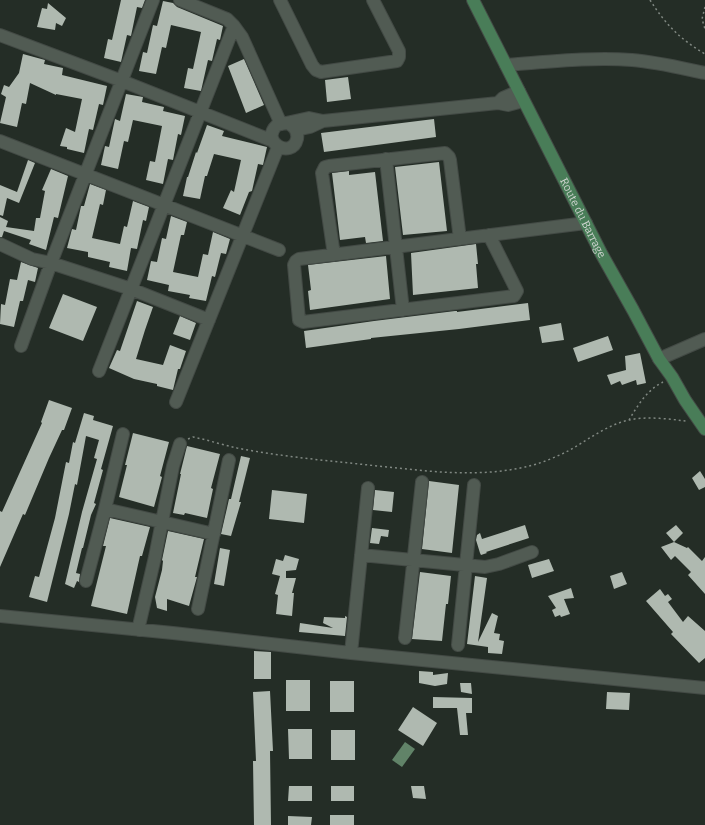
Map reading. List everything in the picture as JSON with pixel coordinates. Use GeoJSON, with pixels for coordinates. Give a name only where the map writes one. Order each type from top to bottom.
{"type":"FeatureCollection","features":[{"type":"Feature","properties":{"kind":"main road","name":"Route du Barrage"},"geometry":{"type":"LineString","coordinates":[[472,0],[586,223],[659,359],[672,377],[702,426]]}},
{"type":"Feature","properties":{"kind":"street"},"geometry":{"type":"LineString","coordinates":[[21,346],[51,263],[153,0]]}},
{"type":"Feature","properties":{"kind":"street"},"geometry":{"type":"LineString","coordinates":[[0,35],[122,81],[285,148],[295,144],[297,137],[288,126],[242,37],[234,26],[227,19],[180,0]]}},
{"type":"Feature","properties":{"kind":"street"},"geometry":{"type":"LineString","coordinates":[[280,0],[312,65],[320,72],[396,61],[398,59],[399,51],[373,0]]}},
{"type":"Feature","properties":{"kind":"street"},"geometry":{"type":"LineString","coordinates":[[99,371],[234,26]]}},
{"type":"Feature","properties":{"kind":"street"},"geometry":{"type":"LineString","coordinates":[[506,65],[571,61],[632,60],[705,73]]}},
{"type":"Feature","properties":{"kind":"street"},"geometry":{"type":"LineString","coordinates":[[276,144],[272,138],[275,128],[288,126],[310,127],[323,121],[498,103],[508,105],[521,96]]}},
{"type":"Feature","properties":{"kind":"street"},"geometry":{"type":"LineString","coordinates":[[0,141],[279,250]]}},
{"type":"Feature","properties":{"kind":"street"},"geometry":{"type":"LineString","coordinates":[[176,402],[243,236],[276,144]]}},
{"type":"Feature","properties":{"kind":"street"},"geometry":{"type":"LineString","coordinates":[[334,255],[322,173],[323,169],[329,166],[443,152],[448,154],[460,239]]}},
{"type":"Feature","properties":{"kind":"street"},"geometry":{"type":"LineString","coordinates":[[386,159],[403,310]]}},
{"type":"Feature","properties":{"kind":"street"},"geometry":{"type":"LineString","coordinates":[[489,235],[517,291],[512,297],[301,322],[299,320],[294,263],[299,259],[334,255],[489,235],[586,223]]}},
{"type":"Feature","properties":{"kind":"street"},"geometry":{"type":"LineString","coordinates":[[0,244],[32,259],[51,263],[131,289],[209,320]]}},
{"type":"Feature","properties":{"kind":"street"},"geometry":{"type":"LineString","coordinates":[[659,359],[705,339]]}},
{"type":"Feature","properties":{"kind":"street"},"geometry":{"type":"LineString","coordinates":[[86,581],[123,434]]}},
{"type":"Feature","properties":{"kind":"street"},"geometry":{"type":"LineString","coordinates":[[138,630],[173,466],[180,444]]}},
{"type":"Feature","properties":{"kind":"street"},"geometry":{"type":"LineString","coordinates":[[198,609],[229,460]]}},
{"type":"Feature","properties":{"kind":"street"},"geometry":{"type":"LineString","coordinates":[[405,638],[422,482]]}},
{"type":"Feature","properties":{"kind":"street"},"geometry":{"type":"LineString","coordinates":[[458,645],[474,485]]}},
{"type":"Feature","properties":{"kind":"street"},"geometry":{"type":"LineString","coordinates":[[351,653],[368,488]]}},
{"type":"Feature","properties":{"kind":"street"},"geometry":{"type":"LineString","coordinates":[[105,509],[214,534]]}},
{"type":"Feature","properties":{"kind":"street"},"geometry":{"type":"LineString","coordinates":[[361,555],[466,566],[490,567],[532,552]]}},
{"type":"Feature","properties":{"kind":"street"},"geometry":{"type":"LineString","coordinates":[[0,616],[705,688]]}},
{"type":"Feature","properties":{"kind":"path"},"geometry":{"type":"LineString","coordinates":[[650,0],[662,19],[678,36],[705,54]]}},
{"type":"Feature","properties":{"kind":"path"},"geometry":{"type":"LineString","coordinates":[[705,6],[702,19],[705,29]]}},
{"type":"Feature","properties":{"kind":"path"},"geometry":{"type":"LineString","coordinates":[[629,420],[634,410],[651,389],[672,377]]}},
{"type":"Feature","properties":{"kind":"path"},"geometry":{"type":"LineString","coordinates":[[180,444],[186,439],[194,437],[236,448],[299,457],[428,472],[482,474],[525,468],[540,463],[570,450],[602,431],[629,420],[651,418],[702,426]]}},
{"type":"Feature","properties":{"kind":"shaded area"},"geometry":{"type":"Polygon","coordinates":[[[405,742],[415,749],[402,767],[392,760],[405,742]]]}},
{"type":"Feature","properties":{"kind":"building"},"geometry":{"type":"Polygon","coordinates":[[[121,0],[145,0],[142,8],[137,7],[131,36],[127,35],[121,62],[104,58],[108,39],[112,40],[121,0]]]}},
{"type":"Feature","properties":{"kind":"building"},"geometry":{"type":"Polygon","coordinates":[[[163,1],[173,3],[177,7],[223,26],[220,40],[217,39],[212,61],[208,60],[201,91],[184,88],[188,68],[193,69],[201,32],[171,25],[166,48],[162,47],[156,74],[139,71],[143,52],[147,53],[153,25],[157,26],[163,1]]]}},
{"type":"Feature","properties":{"kind":"building"},"geometry":{"type":"Polygon","coordinates":[[[48,3],[66,18],[62,26],[56,23],[55,30],[37,27],[42,8],[47,9],[48,3]]]}},
{"type":"Feature","properties":{"kind":"building"},"geometry":{"type":"Polygon","coordinates":[[[23,54],[45,60],[44,64],[63,68],[62,75],[107,86],[103,105],[99,104],[93,130],[89,129],[84,153],[60,146],[66,128],[75,132],[82,99],[56,95],[30,83],[26,104],[22,103],[17,127],[0,123],[6,97],[1,94],[4,85],[9,87],[19,73],[23,54]]]}},
{"type":"Feature","properties":{"kind":"building"},"geometry":{"type":"Polygon","coordinates":[[[244,59],[264,105],[246,113],[228,66],[244,59]]]}},
{"type":"Feature","properties":{"kind":"building"},"geometry":{"type":"Polygon","coordinates":[[[348,77],[351,99],[327,102],[325,80],[348,77]]]}},
{"type":"Feature","properties":{"kind":"building"},"geometry":{"type":"Polygon","coordinates":[[[126,94],[143,97],[142,102],[164,107],[163,111],[185,116],[181,135],[178,134],[173,160],[168,159],[163,184],[146,180],[150,161],[155,162],[162,126],[133,120],[128,142],[124,141],[118,169],[101,165],[105,146],[109,147],[115,119],[120,121],[126,94]]]}},
{"type":"Feature","properties":{"kind":"building"},"geometry":{"type":"Polygon","coordinates":[[[434,119],[436,137],[324,152],[321,133],[434,119]]]}},
{"type":"Feature","properties":{"kind":"building"},"geometry":{"type":"Polygon","coordinates":[[[207,125],[224,131],[222,136],[267,147],[263,165],[258,164],[252,191],[249,192],[240,215],[223,208],[231,190],[234,192],[241,160],[214,154],[207,176],[205,176],[200,199],[183,196],[187,177],[207,125]]]}},
{"type":"Feature","properties":{"kind":"building"},"geometry":{"type":"Polygon","coordinates":[[[28,160],[35,163],[19,203],[7,198],[3,216],[0,215],[0,185],[17,192],[28,160]]]}},
{"type":"Feature","properties":{"kind":"building"},"geometry":{"type":"Polygon","coordinates":[[[439,162],[447,231],[403,235],[395,167],[439,162]]]}},
{"type":"Feature","properties":{"kind":"building"},"geometry":{"type":"Polygon","coordinates":[[[51,169],[68,176],[58,218],[54,217],[46,250],[29,244],[31,240],[4,231],[2,237],[0,237],[0,217],[8,221],[6,227],[34,231],[36,218],[40,218],[45,191],[42,190],[51,169]]]}},
{"type":"Feature","properties":{"kind":"building"},"geometry":{"type":"Polygon","coordinates":[[[349,171],[349,175],[375,172],[383,241],[366,243],[365,237],[340,240],[332,173],[349,171]]]}},
{"type":"Feature","properties":{"kind":"building"},"geometry":{"type":"Polygon","coordinates":[[[90,184],[106,190],[103,205],[100,204],[92,238],[120,244],[124,226],[127,227],[133,201],[149,207],[146,221],[143,220],[137,249],[131,248],[127,271],[109,267],[110,262],[88,257],[88,252],[67,248],[72,229],[76,230],[81,206],[84,206],[90,184]]]}},
{"type":"Feature","properties":{"kind":"building"},"geometry":{"type":"Polygon","coordinates":[[[171,216],[187,222],[184,235],[181,235],[173,272],[198,277],[203,254],[208,255],[213,232],[230,239],[226,254],[221,253],[215,277],[212,276],[206,301],[189,298],[190,295],[168,291],[169,285],[147,280],[151,261],[157,262],[162,238],[166,239],[171,216]]]}},
{"type":"Feature","properties":{"kind":"building"},"geometry":{"type":"Polygon","coordinates":[[[476,244],[478,288],[413,295],[411,253],[476,244]]]}},
{"type":"Feature","properties":{"kind":"building"},"geometry":{"type":"Polygon","coordinates":[[[386,256],[390,299],[310,310],[308,291],[311,290],[308,265],[386,256]]]}},
{"type":"Feature","properties":{"kind":"building"},"geometry":{"type":"Polygon","coordinates":[[[21,262],[38,268],[35,282],[28,280],[23,301],[20,301],[14,327],[0,324],[1,304],[5,305],[10,279],[17,280],[21,262]]]}},
{"type":"Feature","properties":{"kind":"building"},"geometry":{"type":"Polygon","coordinates":[[[63,294],[97,307],[83,341],[49,328],[63,294]]]}},
{"type":"Feature","properties":{"kind":"building"},"geometry":{"type":"Polygon","coordinates":[[[137,301],[153,307],[136,359],[163,365],[170,345],[186,351],[180,369],[178,369],[173,390],[157,386],[157,384],[134,379],[109,368],[117,350],[120,351],[137,301]]]}},
{"type":"Feature","properties":{"kind":"building"},"geometry":{"type":"Polygon","coordinates":[[[528,303],[530,320],[371,338],[306,348],[304,331],[374,321],[528,303]]]}},
{"type":"Feature","properties":{"kind":"building"},"geometry":{"type":"Polygon","coordinates":[[[180,316],[196,323],[190,340],[173,334],[180,316]]]}},
{"type":"Feature","properties":{"kind":"building"},"geometry":{"type":"Polygon","coordinates":[[[561,323],[564,340],[542,343],[539,327],[561,323]]]}},
{"type":"Feature","properties":{"kind":"building"},"geometry":{"type":"Polygon","coordinates":[[[608,336],[613,350],[578,362],[573,348],[608,336]]]}},
{"type":"Feature","properties":{"kind":"building"},"geometry":{"type":"Polygon","coordinates":[[[640,353],[646,383],[637,385],[636,380],[622,385],[620,381],[611,385],[607,375],[626,370],[625,356],[640,353]]]}},
{"type":"Feature","properties":{"kind":"building"},"geometry":{"type":"Polygon","coordinates":[[[49,400],[72,408],[64,430],[62,430],[25,515],[23,514],[0,567],[0,511],[2,512],[42,423],[41,422],[49,400]]]}},
{"type":"Feature","properties":{"kind":"building"},"geometry":{"type":"Polygon","coordinates":[[[84,413],[94,416],[93,420],[113,426],[101,469],[103,470],[94,503],[96,504],[91,515],[76,573],[80,574],[79,582],[77,581],[74,588],[65,584],[82,512],[97,459],[94,458],[99,440],[86,436],[77,485],[75,484],[47,602],[29,597],[35,576],[39,577],[55,518],[66,462],[69,463],[73,442],[75,443],[84,413]]]}},
{"type":"Feature","properties":{"kind":"building"},"geometry":{"type":"Polygon","coordinates":[[[133,433],[169,442],[154,507],[119,497],[133,433]]]}},
{"type":"Feature","properties":{"kind":"building"},"geometry":{"type":"Polygon","coordinates":[[[187,446],[220,454],[211,488],[213,489],[207,518],[185,513],[184,515],[173,513],[187,446]]]}},
{"type":"Feature","properties":{"kind":"building"},"geometry":{"type":"Polygon","coordinates":[[[241,456],[250,458],[239,502],[241,502],[231,536],[221,534],[241,456]]]}},
{"type":"Feature","properties":{"kind":"building"},"geometry":{"type":"Polygon","coordinates":[[[700,471],[705,479],[705,487],[699,490],[692,478],[700,471]]]}},
{"type":"Feature","properties":{"kind":"building"},"geometry":{"type":"Polygon","coordinates":[[[429,481],[459,485],[452,553],[422,549],[429,481]]]}},
{"type":"Feature","properties":{"kind":"building"},"geometry":{"type":"Polygon","coordinates":[[[272,490],[307,494],[304,523],[269,519],[272,490]]]}},
{"type":"Feature","properties":{"kind":"building"},"geometry":{"type":"Polygon","coordinates":[[[375,490],[394,492],[392,512],[373,510],[375,490]]]}},
{"type":"Feature","properties":{"kind":"building"},"geometry":{"type":"Polygon","coordinates":[[[110,518],[150,527],[142,556],[140,556],[127,614],[91,606],[106,546],[103,546],[110,518]]]}},
{"type":"Feature","properties":{"kind":"building"},"geometry":{"type":"Polygon","coordinates":[[[525,525],[529,538],[481,555],[476,540],[477,535],[480,533],[482,539],[525,525]]]}},
{"type":"Feature","properties":{"kind":"building"},"geometry":{"type":"Polygon","coordinates":[[[676,525],[683,533],[674,542],[666,533],[676,525]]]}},
{"type":"Feature","properties":{"kind":"building"},"geometry":{"type":"Polygon","coordinates":[[[372,528],[389,530],[388,537],[381,536],[379,544],[370,543],[372,528]]]}},
{"type":"Feature","properties":{"kind":"building"},"geometry":{"type":"Polygon","coordinates":[[[168,531],[204,539],[195,577],[197,577],[189,606],[167,599],[167,611],[157,608],[155,597],[162,570],[162,560],[168,531]]]}},
{"type":"Feature","properties":{"kind":"building"},"geometry":{"type":"Polygon","coordinates":[[[674,542],[687,548],[688,547],[702,561],[705,557],[705,594],[688,575],[691,572],[675,556],[671,560],[661,547],[674,542]]]}},
{"type":"Feature","properties":{"kind":"building"},"geometry":{"type":"Polygon","coordinates":[[[220,548],[230,550],[224,586],[214,584],[220,548]]]}},
{"type":"Feature","properties":{"kind":"building"},"geometry":{"type":"Polygon","coordinates":[[[285,555],[299,559],[296,570],[286,571],[286,578],[296,578],[292,593],[294,593],[292,616],[276,614],[278,595],[275,594],[280,576],[272,574],[276,559],[283,561],[285,555]]]}},
{"type":"Feature","properties":{"kind":"building"},"geometry":{"type":"Polygon","coordinates":[[[549,559],[554,571],[532,578],[528,565],[549,559]]]}},
{"type":"Feature","properties":{"kind":"building"},"geometry":{"type":"Polygon","coordinates":[[[420,572],[451,576],[442,641],[412,639],[420,572]]]}},
{"type":"Feature","properties":{"kind":"building"},"geometry":{"type":"Polygon","coordinates":[[[622,572],[627,584],[614,589],[610,576],[622,572]]]}},
{"type":"Feature","properties":{"kind":"building"},"geometry":{"type":"Polygon","coordinates":[[[475,576],[487,578],[478,642],[492,613],[498,616],[494,633],[500,634],[499,640],[504,641],[502,654],[488,653],[488,647],[467,644],[475,576]]]}},
{"type":"Feature","properties":{"kind":"building"},"geometry":{"type":"Polygon","coordinates":[[[571,588],[574,598],[564,599],[570,614],[555,617],[552,610],[556,608],[548,596],[571,588]]]}},
{"type":"Feature","properties":{"kind":"building"},"geometry":{"type":"Polygon","coordinates":[[[660,589],[665,596],[668,594],[672,599],[668,602],[683,622],[688,616],[705,631],[705,658],[699,663],[671,634],[673,632],[646,601],[660,589]]]}},
{"type":"Feature","properties":{"kind":"building"},"geometry":{"type":"Polygon","coordinates":[[[345,616],[347,617],[345,636],[299,632],[300,623],[333,628],[323,623],[324,617],[345,618],[345,616]]]}},
{"type":"Feature","properties":{"kind":"building"},"geometry":{"type":"Polygon","coordinates":[[[254,651],[271,652],[271,679],[254,679],[254,651]]]}},
{"type":"Feature","properties":{"kind":"building"},"geometry":{"type":"Polygon","coordinates":[[[419,671],[433,672],[433,675],[448,673],[447,684],[435,686],[419,683],[419,671]]]}},
{"type":"Feature","properties":{"kind":"building"},"geometry":{"type":"Polygon","coordinates":[[[286,680],[310,680],[310,711],[286,711],[286,680]]]}},
{"type":"Feature","properties":{"kind":"building"},"geometry":{"type":"Polygon","coordinates":[[[330,681],[354,681],[354,712],[330,712],[330,681]]]}},
{"type":"Feature","properties":{"kind":"building"},"geometry":{"type":"Polygon","coordinates":[[[460,683],[471,683],[472,694],[461,692],[460,683]]]}},
{"type":"Feature","properties":{"kind":"building"},"geometry":{"type":"Polygon","coordinates":[[[270,691],[273,751],[270,751],[271,825],[254,825],[253,761],[256,761],[253,692],[270,691]]]}},
{"type":"Feature","properties":{"kind":"building"},"geometry":{"type":"Polygon","coordinates":[[[607,692],[630,693],[629,710],[606,709],[607,692]]]}},
{"type":"Feature","properties":{"kind":"building"},"geometry":{"type":"Polygon","coordinates":[[[433,697],[472,698],[472,713],[466,713],[468,735],[460,735],[457,708],[433,708],[433,697]]]}},
{"type":"Feature","properties":{"kind":"building"},"geometry":{"type":"Polygon","coordinates":[[[413,707],[437,723],[423,746],[398,730],[413,707]]]}},
{"type":"Feature","properties":{"kind":"building"},"geometry":{"type":"Polygon","coordinates":[[[288,729],[312,729],[312,759],[289,759],[288,729]]]}},
{"type":"Feature","properties":{"kind":"building"},"geometry":{"type":"Polygon","coordinates":[[[331,730],[355,730],[355,760],[331,760],[331,730]]]}},
{"type":"Feature","properties":{"kind":"building"},"geometry":{"type":"Polygon","coordinates":[[[289,786],[312,786],[312,801],[288,801],[289,786]]]}},
{"type":"Feature","properties":{"kind":"building"},"geometry":{"type":"Polygon","coordinates":[[[331,786],[354,786],[354,801],[331,801],[331,786]]]}},
{"type":"Feature","properties":{"kind":"building"},"geometry":{"type":"Polygon","coordinates":[[[411,786],[424,786],[426,799],[413,798],[411,786]]]}},
{"type":"Feature","properties":{"kind":"building"},"geometry":{"type":"Polygon","coordinates":[[[330,815],[354,815],[354,825],[330,825],[330,815]]]}},
{"type":"Feature","properties":{"kind":"building"},"geometry":{"type":"Polygon","coordinates":[[[288,816],[312,817],[311,825],[288,825],[288,816]]]}}]}
